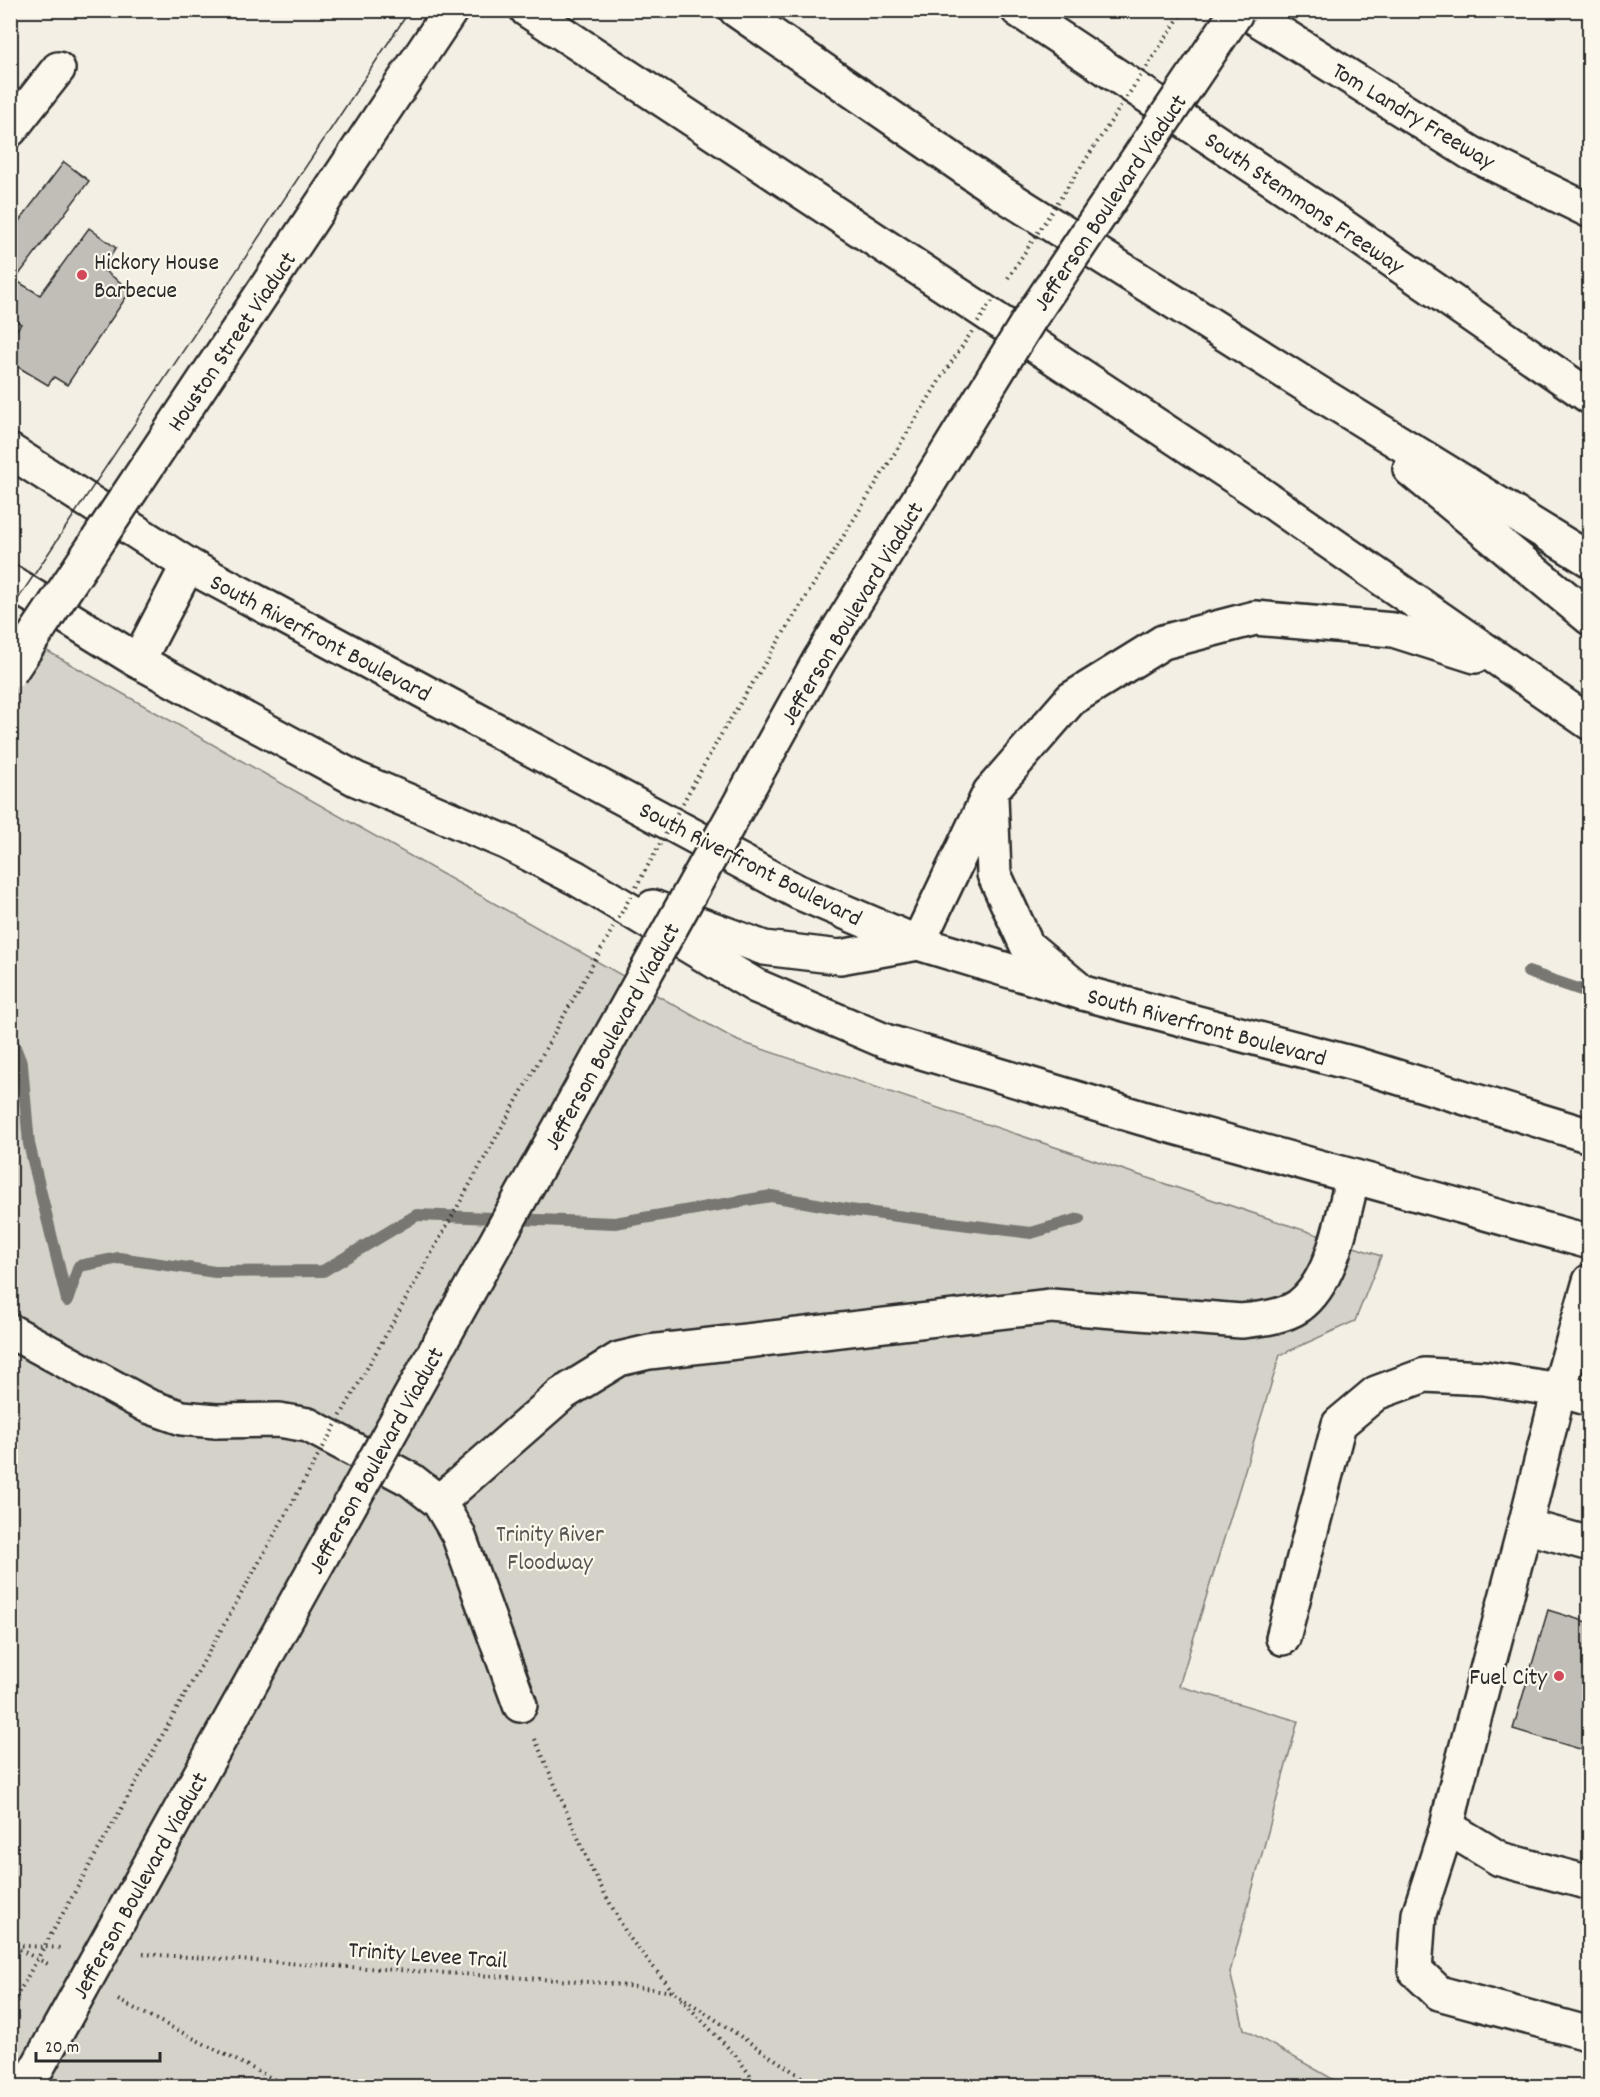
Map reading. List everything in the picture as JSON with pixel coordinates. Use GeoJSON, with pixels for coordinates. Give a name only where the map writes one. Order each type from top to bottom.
{"type":"FeatureCollection","features":[{"type":"Feature","properties":{"kind":"main road","name":"Houston Street Viaduct"},"geometry":{"type":"LineString","coordinates":[[10,672],[451,10]]}},
{"type":"Feature","properties":{"kind":"main road"},"geometry":{"type":"LineString","coordinates":[[526,10],[1256,491],[1590,723]]}},
{"type":"Feature","properties":{"kind":"main road"},"geometry":{"type":"LineString","coordinates":[[736,10],[994,189],[1590,560]]}},
{"type":"Feature","properties":{"kind":"main road","name":"South Stemmons Freeway"},"geometry":{"type":"LineString","coordinates":[[1018,10],[1334,220],[1590,397]]}},
{"type":"Feature","properties":{"kind":"main road","name":"Jefferson Boulevard Viaduct"},"geometry":{"type":"LineString","coordinates":[[27,2086],[819,661],[1029,320],[1238,10]]}},
{"type":"Feature","properties":{"kind":"main road","name":"Tom Landry Freeway"},"geometry":{"type":"LineString","coordinates":[[1243,10],[1471,153],[1590,211]]}},
{"type":"Feature","properties":{"kind":"main road"},"geometry":{"type":"LineString","coordinates":[[10,130],[58,69]]}},
{"type":"Feature","properties":{"kind":"main road"},"geometry":{"type":"LineString","coordinates":[[1317,392],[1590,618]]}},
{"type":"Feature","properties":{"kind":"main road","name":"South Riverfront Boulevard"},"geometry":{"type":"LineString","coordinates":[[10,451],[188,565],[798,892],[918,943],[1083,993],[1358,1065],[1590,1136]]}},
{"type":"Feature","properties":{"kind":"main road"},"geometry":{"type":"LineString","coordinates":[[138,661],[188,565]]}},
{"type":"Feature","properties":{"kind":"main road"},"geometry":{"type":"LineString","coordinates":[[10,582],[138,661],[356,779],[508,843],[576,878],[756,986],[885,1041],[1142,1118],[1590,1242]]}},
{"type":"Feature","properties":{"kind":"main road"},"geometry":{"type":"LineString","coordinates":[[576,878],[764,948],[840,957],[918,943],[990,792],[1071,699],[1163,642],[1255,618],[1393,630],[1505,666]]}},
{"type":"Feature","properties":{"kind":"main road"},"geometry":{"type":"LineString","coordinates":[[990,792],[994,874],[1027,946],[1083,993]]}},
{"type":"Feature","properties":{"kind":"main road"},"geometry":{"type":"LineString","coordinates":[[439,1502],[561,1394],[619,1359],[649,1352],[1051,1306],[1241,1321],[1269,1318],[1298,1307],[1319,1286],[1329,1265],[1353,1177]]}},
{"type":"Feature","properties":{"kind":"main road"},"geometry":{"type":"LineString","coordinates":[[1590,1281],[1574,1395],[1525,1526],[1456,1787],[1448,1827],[1419,1914],[1415,1970],[1439,1993],[1590,2034]]}},
{"type":"Feature","properties":{"kind":"main road"},"geometry":{"type":"LineString","coordinates":[[10,1331],[148,1406],[182,1418],[216,1421],[279,1420],[308,1425],[411,1480],[439,1502],[458,1534],[520,1705]]}},
{"type":"Feature","properties":{"kind":"main road"},"geometry":{"type":"LineString","coordinates":[[1283,1638],[1339,1424],[1376,1393],[1425,1375],[1484,1378],[1574,1395]]}},
{"type":"Feature","properties":{"kind":"main road"},"geometry":{"type":"LineString","coordinates":[[1525,1526],[1590,1544]]}},
{"type":"Feature","properties":{"kind":"main road"},"geometry":{"type":"LineString","coordinates":[[1448,1827],[1500,1859],[1590,1883]]}},
{"type":"Feature","properties":{"kind":"path"},"geometry":{"type":"LineString","coordinates":[[1002,286],[1184,10]]}},
{"type":"Feature","properties":{"kind":"path"},"geometry":{"type":"LineString","coordinates":[[10,2008],[723,731],[943,375],[995,296]]}},
{"type":"Feature","properties":{"kind":"path"},"geometry":{"type":"LineString","coordinates":[[520,1705],[593,1872],[628,1936],[674,1992],[736,2056],[758,2086]]}},
{"type":"Feature","properties":{"kind":"path"},"geometry":{"type":"LineString","coordinates":[[53,1967],[10,1945],[70,1949]]}},
{"type":"Feature","properties":{"kind":"path","name":"Trinity Levee Trail"},"geometry":{"type":"LineString","coordinates":[[141,1954],[605,1983],[674,1992],[815,2086]]}},
{"type":"Feature","properties":{"kind":"path"},"geometry":{"type":"LineString","coordinates":[[117,2000],[287,2086]]}},
{"type":"Feature","properties":{"kind":"green space","name":"Trinity River Floodway"},"geometry":{"type":"Polygon","coordinates":[[[10,630],[738,1041],[1381,1256],[1355,1321],[1280,1355],[1179,1686],[1298,1721],[1230,1972],[1244,2029],[1345,2086],[11,2086],[10,630]]]}},
{"type":"Feature","properties":{"kind":"building","name":"Hickory House Barbecue"},"geometry":{"type":"Polygon","coordinates":[[[64,162],[89,181],[15,280],[40,295],[89,228],[116,248],[102,269],[131,290],[67,385],[54,377],[48,385],[10,362],[10,339],[21,324],[10,317],[10,311],[17,301],[10,296],[10,233],[64,162]]]}},
{"type":"Feature","properties":{"kind":"building","name":"Fuel City"},"geometry":{"type":"Polygon","coordinates":[[[1548,1610],[1590,1623],[1590,1752],[1513,1729],[1548,1610]]]}},
{"type":"Feature","properties":{"kind":"waterway"},"geometry":{"type":"LineString","coordinates":[[1528,972],[1590,993]]}},
{"type":"Feature","properties":{"kind":"waterway"},"geometry":{"type":"LineString","coordinates":[[10,1035],[22,1065],[29,1144],[67,1300]]}},
{"type":"Feature","properties":{"kind":"waterway"},"geometry":{"type":"LineString","coordinates":[[67,1301],[79,1266],[119,1258],[215,1272],[323,1271],[417,1215],[615,1223],[771,1196],[850,1210],[1031,1233],[1079,1219]]}},
{"type":"Feature","properties":{"kind":"tram line"},"geometry":{"type":"LineString","coordinates":[[10,611],[410,10]]}},
{"type":"Feature","properties":{"kind":"place","name":"Hickory House Barbecue"},"geometry":{"type":"Point","coordinates":[82,275]}},
{"type":"Feature","properties":{"kind":"place","name":"Fuel City"},"geometry":{"type":"Point","coordinates":[1559,1676]}}]}
